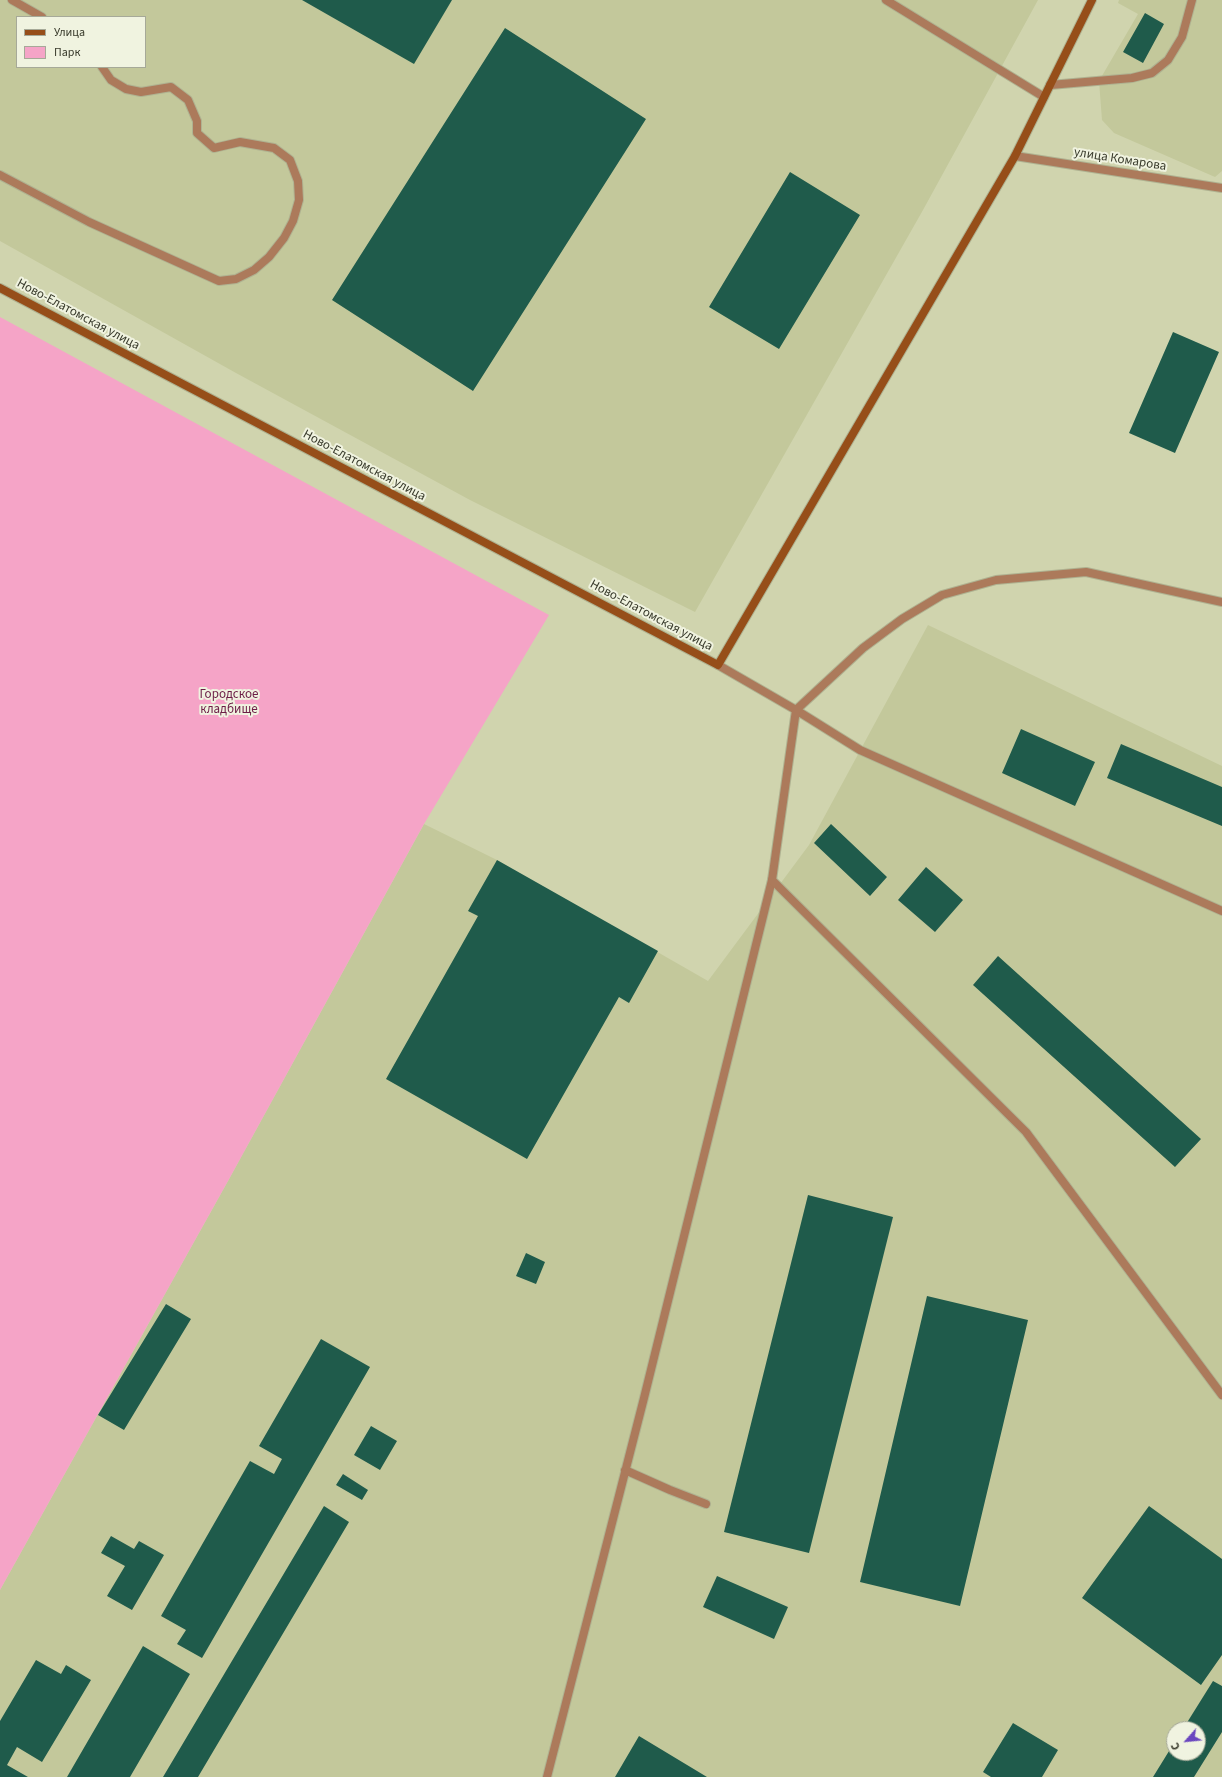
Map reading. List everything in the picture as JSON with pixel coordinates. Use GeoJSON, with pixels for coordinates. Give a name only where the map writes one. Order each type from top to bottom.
{"type":"FeatureCollection","features":[{"type":"Feature","properties":{"kind":"street"},"geometry":{"type":"LineString","coordinates":[[12,0],[40,16]]}},
{"type":"Feature","properties":{"kind":"street"},"geometry":{"type":"LineString","coordinates":[[886,0],[1044,97]]}},
{"type":"Feature","properties":{"kind":"street"},"geometry":{"type":"LineString","coordinates":[[1092,0],[1015,156],[718,664],[860,750],[1222,910]]}},
{"type":"Feature","properties":{"kind":"street"},"geometry":{"type":"LineString","coordinates":[[1050,85],[1132,78],[1152,73],[1168,60],[1182,37],[1192,0]]}},
{"type":"Feature","properties":{"kind":"street"},"geometry":{"type":"LineString","coordinates":[[0,175],[89,222],[219,281],[236,279],[254,270],[269,257],[284,238],[293,220],[299,200],[298,181],[290,160],[274,148],[240,142],[214,148],[197,133],[197,121],[188,100],[171,87],[141,92],[126,89],[111,80],[103,68]]}},
{"type":"Feature","properties":{"kind":"street","name":"улица Комарова"},"geometry":{"type":"LineString","coordinates":[[1015,156],[1222,188]]}},
{"type":"Feature","properties":{"kind":"street","name":"Ново-Елатомская улица"},"geometry":{"type":"LineString","coordinates":[[0,288],[718,664]]}},
{"type":"Feature","properties":{"kind":"street"},"geometry":{"type":"LineString","coordinates":[[547,1777],[772,880],[796,710],[863,648],[902,619],[942,595],[996,580],[1086,572],[1222,602]]}},
{"type":"Feature","properties":{"kind":"street"},"geometry":{"type":"LineString","coordinates":[[772,880],[1026,1132],[1222,1395]]}},
{"type":"Feature","properties":{"kind":"street"},"geometry":{"type":"LineString","coordinates":[[625,1470],[706,1504]]}},
{"type":"Feature","properties":{"kind":"shaded area"},"geometry":{"type":"Polygon","coordinates":[[[0,0],[1038,0],[923,210],[695,612],[470,500],[236,373],[0,241],[0,0]]]}},
{"type":"Feature","properties":{"kind":"shaded area"},"geometry":{"type":"Polygon","coordinates":[[[1119,0],[1222,0],[1222,171],[1215,177],[1114,133],[1102,120],[1099,81],[1138,14],[1118,3],[1119,0]]]}},
{"type":"Feature","properties":{"kind":"shaded area"},"geometry":{"type":"Polygon","coordinates":[[[928,625],[1222,766],[1222,1777],[0,1777],[0,1590],[228,1181],[424,824],[497,860],[708,981],[809,845],[928,625]]]}},
{"type":"Feature","properties":{"kind":"green space","name":"Городское кладбище"},"geometry":{"type":"Polygon","coordinates":[[[0,317],[549,615],[424,824],[228,1181],[0,1590],[0,317]]]}},
{"type":"Feature","properties":{"kind":"building"},"geometry":{"type":"Polygon","coordinates":[[[302,0],[452,0],[414,64],[302,0]]]}},
{"type":"Feature","properties":{"kind":"building"},"geometry":{"type":"Polygon","coordinates":[[[1145,13],[1164,24],[1143,63],[1123,52],[1145,13]]]}},
{"type":"Feature","properties":{"kind":"building"},"geometry":{"type":"Polygon","coordinates":[[[505,28],[646,119],[473,391],[332,300],[505,28]]]}},
{"type":"Feature","properties":{"kind":"building"},"geometry":{"type":"Polygon","coordinates":[[[790,172],[860,215],[779,349],[709,307],[790,172]]]}},
{"type":"Feature","properties":{"kind":"building"},"geometry":{"type":"Polygon","coordinates":[[[1173,332],[1219,352],[1175,453],[1129,433],[1173,332]]]}},
{"type":"Feature","properties":{"kind":"building"},"geometry":{"type":"Polygon","coordinates":[[[1021,729],[1095,762],[1075,806],[1002,773],[1021,729]]]}},
{"type":"Feature","properties":{"kind":"building"},"geometry":{"type":"Polygon","coordinates":[[[1121,744],[1222,787],[1222,826],[1107,778],[1121,744]]]}},
{"type":"Feature","properties":{"kind":"building"},"geometry":{"type":"Polygon","coordinates":[[[831,824],[887,877],[870,896],[814,843],[831,824]]]}},
{"type":"Feature","properties":{"kind":"building"},"geometry":{"type":"Polygon","coordinates":[[[497,860],[658,951],[629,1003],[619,997],[527,1159],[386,1079],[478,916],[468,911],[497,860]]]}},
{"type":"Feature","properties":{"kind":"building"},"geometry":{"type":"Polygon","coordinates":[[[926,867],[963,900],[935,932],[898,900],[926,867]]]}},
{"type":"Feature","properties":{"kind":"building"},"geometry":{"type":"Polygon","coordinates":[[[998,956],[1201,1139],[1175,1167],[973,985],[998,956]]]}},
{"type":"Feature","properties":{"kind":"building"},"geometry":{"type":"Polygon","coordinates":[[[808,1195],[893,1217],[809,1553],[724,1532],[808,1195]]]}},
{"type":"Feature","properties":{"kind":"building"},"geometry":{"type":"Polygon","coordinates":[[[526,1253],[545,1262],[536,1284],[516,1276],[526,1253]]]}},
{"type":"Feature","properties":{"kind":"building"},"geometry":{"type":"Polygon","coordinates":[[[927,1296],[1028,1320],[960,1606],[860,1582],[927,1296]]]}},
{"type":"Feature","properties":{"kind":"building"},"geometry":{"type":"Polygon","coordinates":[[[166,1304],[191,1319],[124,1430],[98,1415],[166,1304]]]}},
{"type":"Feature","properties":{"kind":"building"},"geometry":{"type":"Polygon","coordinates":[[[321,1339],[370,1367],[202,1658],[177,1644],[186,1630],[161,1616],[250,1461],[274,1474],[282,1459],[259,1446],[321,1339]]]}},
{"type":"Feature","properties":{"kind":"building"},"geometry":{"type":"Polygon","coordinates":[[[371,1426],[397,1441],[380,1470],[354,1455],[371,1426]]]}},
{"type":"Feature","properties":{"kind":"building"},"geometry":{"type":"Polygon","coordinates":[[[343,1474],[368,1490],[362,1500],[336,1485],[343,1474]]]}},
{"type":"Feature","properties":{"kind":"building"},"geometry":{"type":"Polygon","coordinates":[[[324,1506],[349,1522],[198,1777],[163,1777],[324,1506]]]}},
{"type":"Feature","properties":{"kind":"building"},"geometry":{"type":"Polygon","coordinates":[[[1149,1506],[1222,1559],[1222,1655],[1201,1685],[1082,1598],[1149,1506]]]}},
{"type":"Feature","properties":{"kind":"building"},"geometry":{"type":"Polygon","coordinates":[[[111,1536],[134,1549],[139,1541],[164,1555],[132,1610],[107,1596],[125,1566],[101,1553],[111,1536]]]}},
{"type":"Feature","properties":{"kind":"building"},"geometry":{"type":"Polygon","coordinates":[[[717,1576],[788,1607],[774,1639],[703,1607],[717,1576]]]}},
{"type":"Feature","properties":{"kind":"building"},"geometry":{"type":"Polygon","coordinates":[[[143,1646],[190,1674],[130,1777],[67,1777],[143,1646]]]}},
{"type":"Feature","properties":{"kind":"building"},"geometry":{"type":"Polygon","coordinates":[[[36,1660],[61,1674],[66,1665],[91,1680],[42,1762],[17,1747],[7,1765],[28,1777],[0,1777],[0,1721],[36,1660]]]}},
{"type":"Feature","properties":{"kind":"building"},"geometry":{"type":"Polygon","coordinates":[[[1213,1681],[1222,1686],[1222,1732],[1206,1758],[1206,1721],[1188,1721],[1213,1681]]]}},
{"type":"Feature","properties":{"kind":"building"},"geometry":{"type":"Polygon","coordinates":[[[1013,1723],[1058,1750],[1042,1777],[991,1777],[983,1772],[1013,1723]]]}},
{"type":"Feature","properties":{"kind":"building"},"geometry":{"type":"Polygon","coordinates":[[[639,1736],[707,1777],[615,1777],[639,1736]]]}},
{"type":"Feature","properties":{"kind":"building"},"geometry":{"type":"Polygon","coordinates":[[[1166,1756],[1166,1761],[1204,1761],[1194,1777],[1153,1777],[1166,1756]]]}}]}
